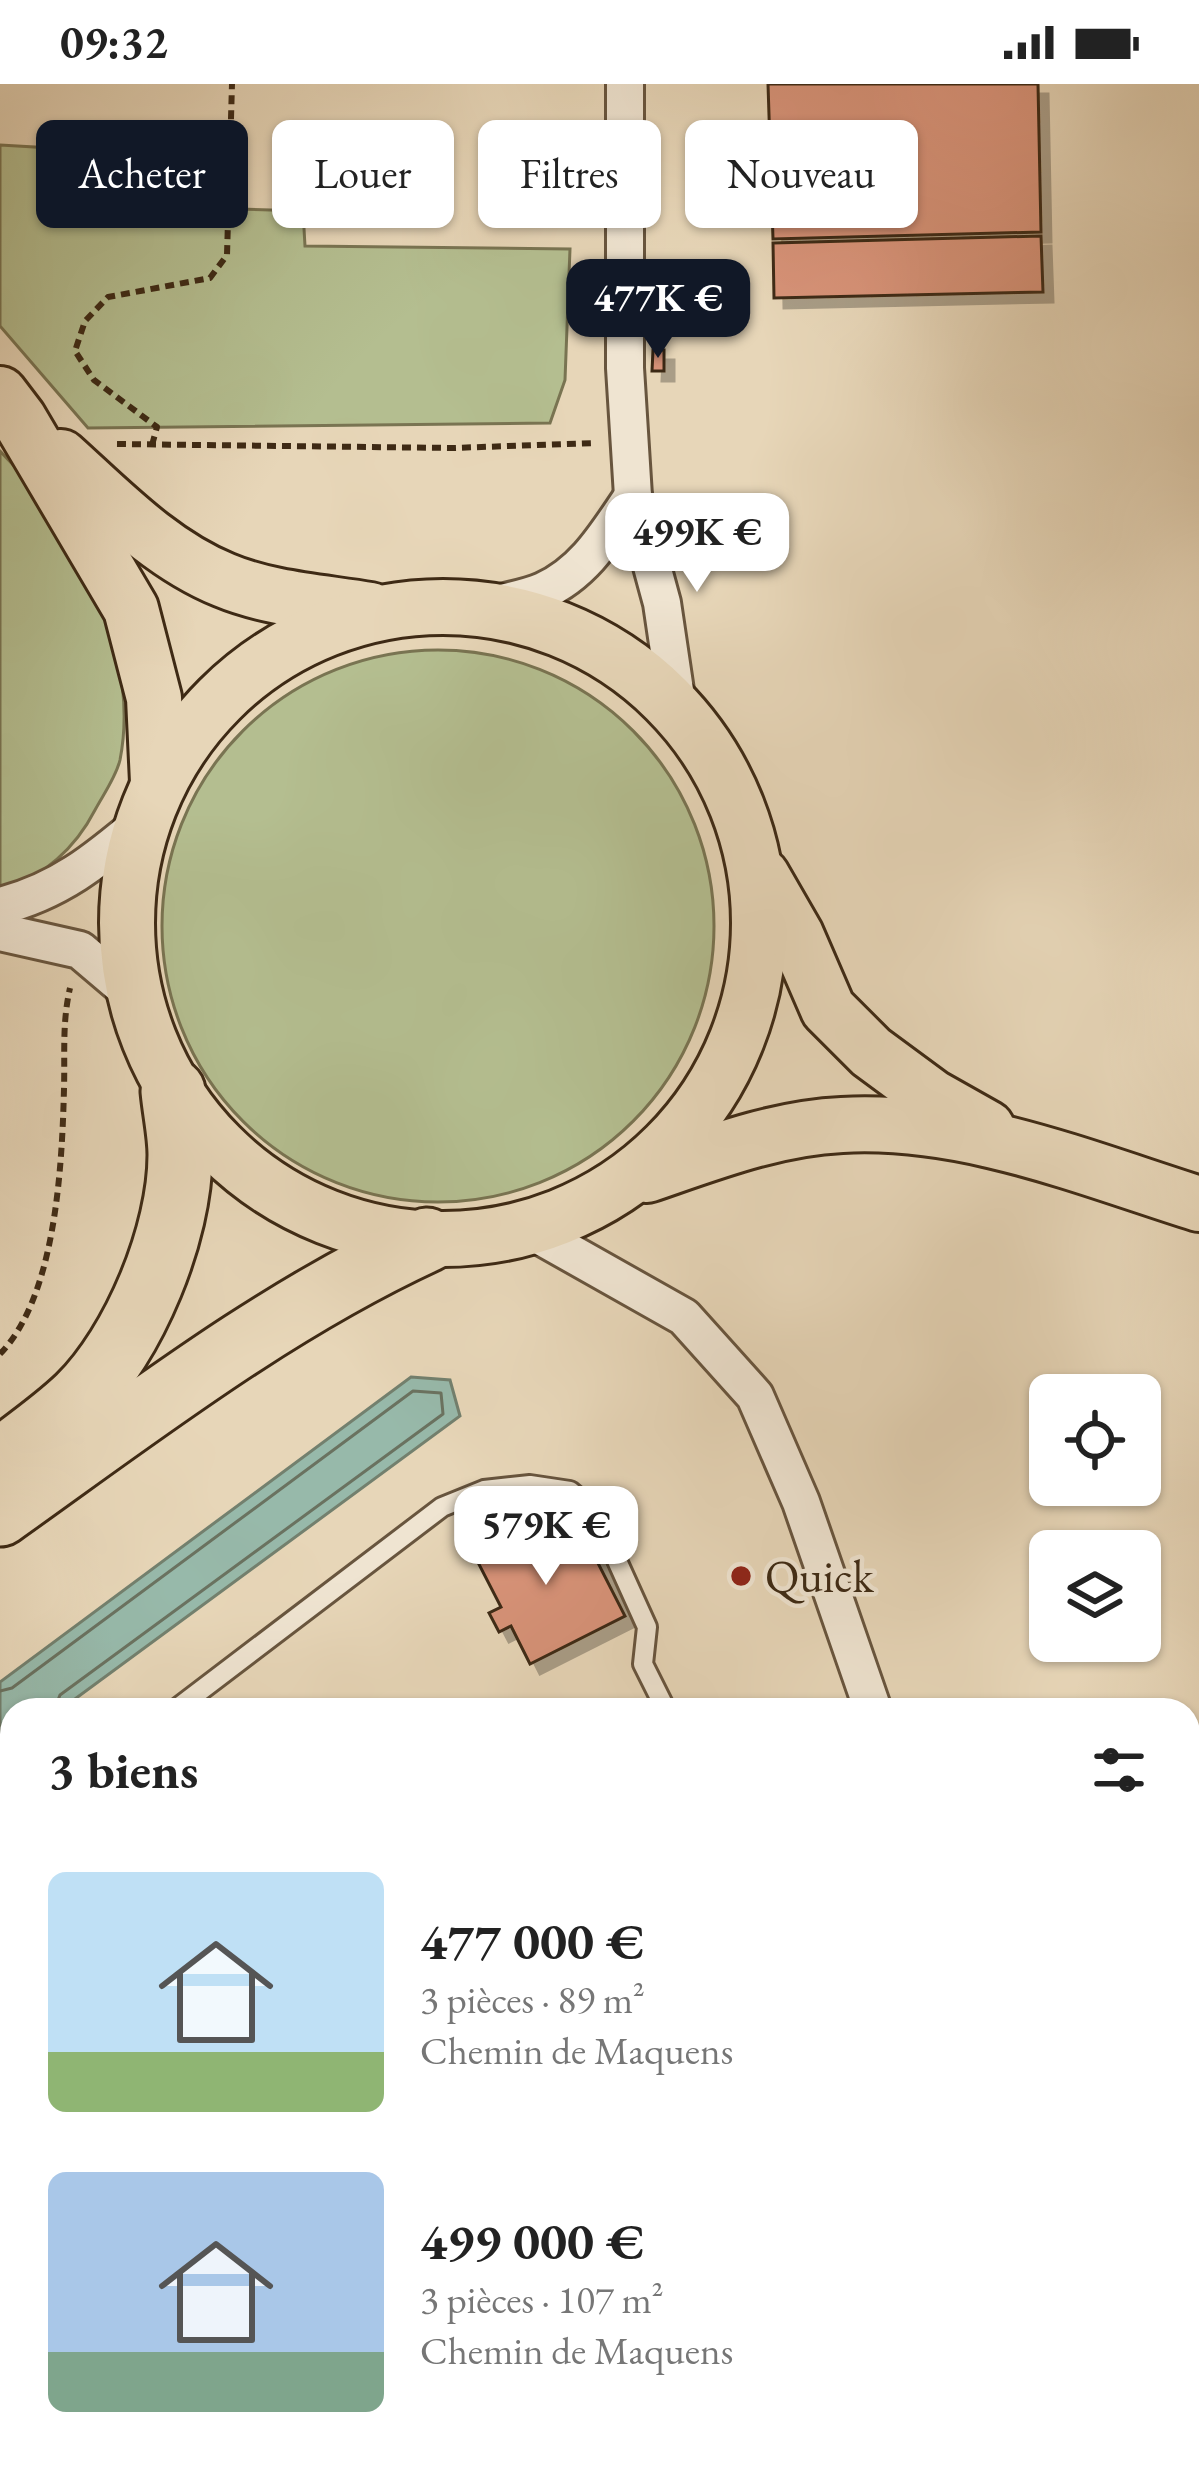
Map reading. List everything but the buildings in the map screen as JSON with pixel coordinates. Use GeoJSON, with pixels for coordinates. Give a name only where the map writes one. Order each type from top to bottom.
{"type":"FeatureCollection","features":[{"type":"Feature","properties":{"kind":"highway"},"geometry":{"type":"LineString","coordinates":[[0,1462],[81,1396],[143,1304],[176,1198],[180,1154],[173,1091]]}},
{"type":"Feature","properties":{"kind":"highway"},"geometry":{"type":"LineString","coordinates":[[0,1514],[247,1339],[358,1271],[428,1240]]}},
{"type":"Feature","properties":{"kind":"main road"},"geometry":{"type":"LineString","coordinates":[[9,407],[142,530],[198,568],[269,593],[383,612]]}},
{"type":"Feature","properties":{"kind":"main road"},"geometry":{"type":"LineString","coordinates":[[9,407],[131,609],[154,698],[150,802],[128,879],[125,937],[133,995],[149,1044],[173,1091],[221,1150],[282,1197],[352,1227],[428,1240],[478,1238],[528,1229],[580,1210],[628,1181],[681,1133],[723,1075],[749,1008],[761,937],[756,866],[740,809],[723,775],[678,710],[637,672],[588,641],[536,620],[479,608],[383,612],[314,634],[251,671],[198,721],[150,802]]}},
{"type":"Feature","properties":{"kind":"main road"},"geometry":{"type":"LineString","coordinates":[[756,866],[796,934],[828,1009],[871,1052],[932,1097],[1026,1149]]}},
{"type":"Feature","properties":{"kind":"main road"},"geometry":{"type":"LineString","coordinates":[[628,1181],[768,1135],[843,1124],[931,1129],[1026,1149],[1199,1204]]}},
{"type":"Feature","properties":{"kind":"street"},"geometry":{"type":"LineString","coordinates":[[626,84],[625,368],[633,496],[662,603],[678,710]]}},
{"type":"Feature","properties":{"kind":"street"},"geometry":{"type":"LineString","coordinates":[[479,608],[543,591],[569,575],[597,549],[633,496]]}},
{"type":"Feature","properties":{"kind":"street"},"geometry":{"type":"LineString","coordinates":[[0,906],[64,883],[150,802]]}},
{"type":"Feature","properties":{"kind":"street"},"geometry":{"type":"LineString","coordinates":[[0,932],[80,950],[133,995]]}},
{"type":"Feature","properties":{"kind":"street"},"geometry":{"type":"LineString","coordinates":[[528,1229],[684,1318],[755,1396],[801,1502],[869,1698]]}},
{"type":"Feature","properties":{"kind":"lane"},"geometry":{"type":"LineString","coordinates":[[191,1698],[442,1507],[484,1490],[530,1485],[570,1491],[595,1512],[647,1628],[643,1664],[660,1698]]}},
{"type":"Feature","properties":{"kind":"path"},"geometry":{"type":"LineString","coordinates":[[152,445],[157,427],[94,380],[75,351],[85,322],[108,297],[210,278],[227,255],[232,84]]}},
{"type":"Feature","properties":{"kind":"path"},"geometry":{"type":"LineString","coordinates":[[114,444],[452,448],[629,442]]}},
{"type":"Feature","properties":{"kind":"path"},"geometry":{"type":"LineString","coordinates":[[0,1354],[39,1286],[57,1189],[64,1087],[62,1022],[80,950]]}},
{"type":"Feature","properties":{"kind":"shaded area"},"geometry":{"type":"Polygon","coordinates":[[[0,145],[36,147],[36,228],[248,228],[248,209],[272,210],[272,228],[304,228],[305,246],[570,249],[565,380],[550,423],[88,428],[0,326],[0,145]]]}},
{"type":"Feature","properties":{"kind":"shaded area"},"geometry":{"type":"Polygon","coordinates":[[[0,451],[54,516],[96,594],[121,677],[124,719],[118,766],[87,825],[43,871],[0,893],[0,451]]]}},
{"type":"Feature","properties":{"kind":"shaded area"},"geometry":{"type":"Polygon","coordinates":[[[438,650],[492,656],[544,671],[591,697],[633,731],[667,773],[693,820],[708,872],[714,926],[708,980],[693,1032],[667,1079],[633,1121],[591,1155],[544,1181],[492,1196],[438,1202],[384,1196],[332,1181],[285,1155],[243,1121],[209,1079],[183,1032],[168,980],[162,926],[168,872],[183,820],[209,773],[243,731],[285,697],[332,671],[384,656],[438,650]]]}},
{"type":"Feature","properties":{"kind":"water"},"geometry":{"type":"Polygon","coordinates":[[[411,1377],[450,1380],[460,1416],[76,1698],[0,1698],[0,1682],[411,1377]]]}},
{"type":"Feature","properties":{"kind":"place","name":"Quick"},"geometry":{"type":"Point","coordinates":[741,1576]}}]}
